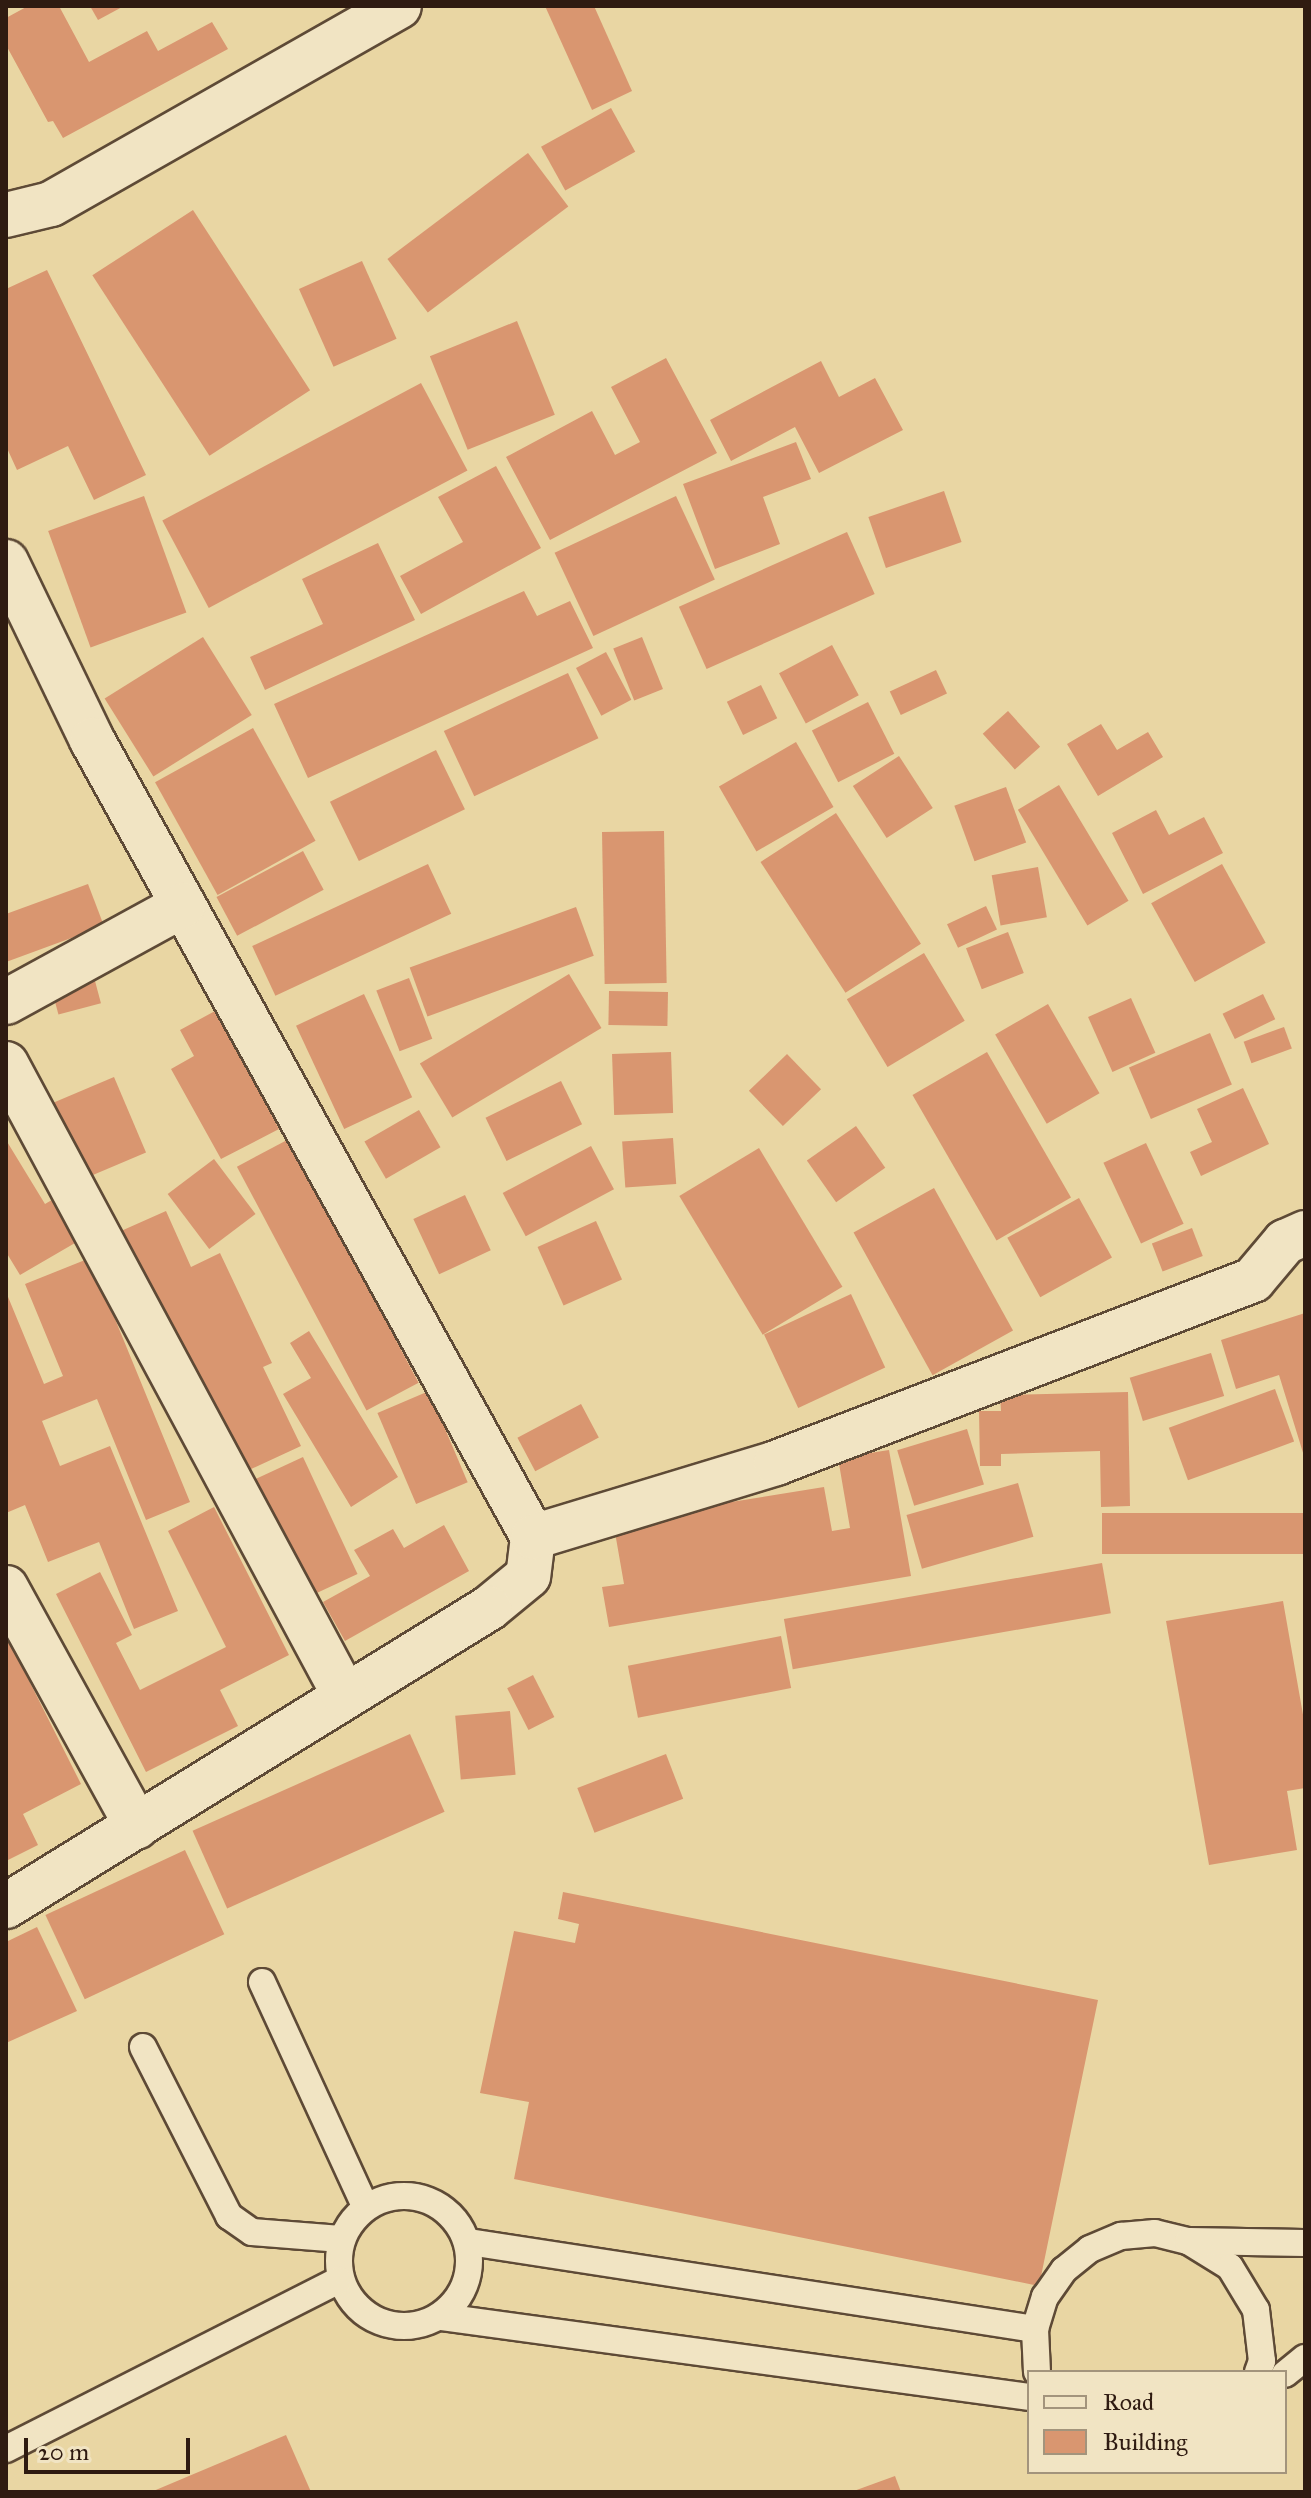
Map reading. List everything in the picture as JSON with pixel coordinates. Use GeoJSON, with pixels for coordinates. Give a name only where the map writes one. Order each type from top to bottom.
{"type":"FeatureCollection","features":[{"type":"Feature","properties":{"kind":"street"},"geometry":{"type":"LineString","coordinates":[[6,215],[51,204],[399,6]]}},
{"type":"Feature","properties":{"kind":"street"},"geometry":{"type":"LineString","coordinates":[[6,562],[92,740],[533,1537],[528,1576],[489,1608],[6,1906]]}},
{"type":"Feature","properties":{"kind":"street"},"geometry":{"type":"LineString","coordinates":[[6,1002],[183,905]]}},
{"type":"Feature","properties":{"kind":"street"},"geometry":{"type":"LineString","coordinates":[[6,1064],[345,1696]]}},
{"type":"Feature","properties":{"kind":"street"},"geometry":{"type":"LineString","coordinates":[[533,1537],[776,1463],[1253,1280],[1285,1242],[1305,1233]]}},
{"type":"Feature","properties":{"kind":"street"},"geometry":{"type":"LineString","coordinates":[[6,1588],[137,1826]]}},
{"type":"Feature","properties":{"kind":"lane"},"geometry":{"type":"LineString","coordinates":[[262,1982],[365,2206]]}},
{"type":"Feature","properties":{"kind":"lane"},"geometry":{"type":"LineString","coordinates":[[143,2047],[229,2216],[252,2232],[341,2239]]}},
{"type":"Feature","properties":{"kind":"lane"},"geometry":{"type":"LineString","coordinates":[[442,2317],[467,2284],[469,2242],[446,2209],[405,2194],[365,2206],[341,2239],[339,2280],[363,2315],[402,2329],[442,2317],[1027,2397]]}},
{"type":"Feature","properties":{"kind":"lane"},"geometry":{"type":"LineString","coordinates":[[1037,2370],[1035,2329],[1045,2297],[1064,2270],[1090,2249],[1121,2236],[1155,2233],[1188,2241],[1305,2243]]}},
{"type":"Feature","properties":{"kind":"lane"},"geometry":{"type":"LineString","coordinates":[[1188,2241],[1230,2267],[1256,2310],[1262,2361],[1259,2370]]}},
{"type":"Feature","properties":{"kind":"lane"},"geometry":{"type":"LineString","coordinates":[[469,2242],[1035,2329]]}},
{"type":"Feature","properties":{"kind":"lane"},"geometry":{"type":"LineString","coordinates":[[6,2449],[339,2280]]}},
{"type":"Feature","properties":{"kind":"lane"},"geometry":{"type":"LineString","coordinates":[[1287,2372],[1305,2358]]}},
{"type":"Feature","properties":{"kind":"building"},"geometry":{"type":"Polygon","coordinates":[[[28,6],[59,6],[89,62],[147,31],[158,51],[212,22],[228,49],[63,138],[53,121],[48,122],[6,45],[6,18],[28,6]]]}},
{"type":"Feature","properties":{"kind":"building"},"geometry":{"type":"Polygon","coordinates":[[[90,6],[124,6],[98,20],[90,6]]]}},
{"type":"Feature","properties":{"kind":"building"},"geometry":{"type":"Polygon","coordinates":[[[545,6],[594,6],[632,91],[592,110],[545,6]]]}},
{"type":"Feature","properties":{"kind":"building"},"geometry":{"type":"Polygon","coordinates":[[[611,108],[635,152],[565,191],[541,147],[611,108]]]}},
{"type":"Feature","properties":{"kind":"building"},"geometry":{"type":"Polygon","coordinates":[[[528,153],[568,207],[428,312],[387,259],[528,153]]]}},
{"type":"Feature","properties":{"kind":"building"},"geometry":{"type":"Polygon","coordinates":[[[193,210],[310,390],[209,456],[92,275],[193,210]]]}},
{"type":"Feature","properties":{"kind":"building"},"geometry":{"type":"Polygon","coordinates":[[[362,261],[397,339],[334,367],[299,289],[362,261]]]}},
{"type":"Feature","properties":{"kind":"building"},"geometry":{"type":"Polygon","coordinates":[[[47,270],[146,475],[94,500],[68,446],[17,470],[6,446],[6,289],[47,270]]]}},
{"type":"Feature","properties":{"kind":"building"},"geometry":{"type":"Polygon","coordinates":[[[517,321],[555,415],[468,450],[430,356],[517,321]]]}},
{"type":"Feature","properties":{"kind":"building"},"geometry":{"type":"Polygon","coordinates":[[[666,358],[717,453],[550,540],[506,457],[592,411],[615,455],[640,442],[611,387],[666,358]]]}},
{"type":"Feature","properties":{"kind":"building"},"geometry":{"type":"Polygon","coordinates":[[[821,361],[839,397],[875,378],[903,430],[819,473],[795,427],[731,461],[710,420],[821,361]]]}},
{"type":"Feature","properties":{"kind":"building"},"geometry":{"type":"Polygon","coordinates":[[[421,383],[467,470],[209,608],[162,521],[421,383]]]}},
{"type":"Feature","properties":{"kind":"building"},"geometry":{"type":"Polygon","coordinates":[[[796,442],[811,479],[763,497],[780,544],[715,569],[683,484],[796,442]]]}},
{"type":"Feature","properties":{"kind":"building"},"geometry":{"type":"Polygon","coordinates":[[[496,466],[541,548],[421,614],[400,576],[463,542],[438,497],[496,466]]]}},
{"type":"Feature","properties":{"kind":"building"},"geometry":{"type":"Polygon","coordinates":[[[944,491],[962,542],[886,568],[868,517],[944,491]]]}},
{"type":"Feature","properties":{"kind":"building"},"geometry":{"type":"Polygon","coordinates":[[[144,496],[186,613],[91,647],[48,531],[144,496]]]}},
{"type":"Feature","properties":{"kind":"building"},"geometry":{"type":"Polygon","coordinates":[[[676,496],[715,579],[593,636],[555,553],[676,496]]]}},
{"type":"Feature","properties":{"kind":"building"},"geometry":{"type":"Polygon","coordinates":[[[847,532],[875,594],[707,669],[679,607],[847,532]]]}},
{"type":"Feature","properties":{"kind":"building"},"geometry":{"type":"Polygon","coordinates":[[[378,543],[415,620],[265,690],[250,657],[323,624],[302,579],[378,543]]]}},
{"type":"Feature","properties":{"kind":"building"},"geometry":{"type":"Polygon","coordinates":[[[524,591],[537,616],[570,601],[593,648],[308,778],[274,704],[524,591]]]}},
{"type":"Feature","properties":{"kind":"building"},"geometry":{"type":"Polygon","coordinates":[[[203,637],[252,715],[153,776],[105,698],[203,637]]]}},
{"type":"Feature","properties":{"kind":"building"},"geometry":{"type":"Polygon","coordinates":[[[642,637],[663,689],[634,701],[613,649],[642,637]]]}},
{"type":"Feature","properties":{"kind":"building"},"geometry":{"type":"Polygon","coordinates":[[[832,645],[859,695],[806,723],[779,673],[832,645]]]}},
{"type":"Feature","properties":{"kind":"building"},"geometry":{"type":"Polygon","coordinates":[[[606,652],[631,700],[601,716],[576,668],[606,652]]]}},
{"type":"Feature","properties":{"kind":"building"},"geometry":{"type":"Polygon","coordinates":[[[936,670],[947,694],[901,715],[890,692],[936,670]]]}},
{"type":"Feature","properties":{"kind":"building"},"geometry":{"type":"Polygon","coordinates":[[[568,673],[598,738],[474,796],[444,731],[568,673]]]}},
{"type":"Feature","properties":{"kind":"building"},"geometry":{"type":"Polygon","coordinates":[[[761,685],[777,718],[743,735],[727,702],[761,685]]]}},
{"type":"Feature","properties":{"kind":"building"},"geometry":{"type":"Polygon","coordinates":[[[868,702],[894,754],[838,782],[812,731],[868,702]]]}},
{"type":"Feature","properties":{"kind":"building"},"geometry":{"type":"Polygon","coordinates":[[[1008,711],[1040,747],[1015,769],[983,734],[1008,711]]]}},
{"type":"Feature","properties":{"kind":"building"},"geometry":{"type":"Polygon","coordinates":[[[1101,724],[1117,750],[1148,732],[1163,757],[1098,796],[1067,744],[1101,724]]]}},
{"type":"Feature","properties":{"kind":"building"},"geometry":{"type":"Polygon","coordinates":[[[253,728],[316,841],[218,895],[155,782],[253,728]]]}},
{"type":"Feature","properties":{"kind":"building"},"geometry":{"type":"Polygon","coordinates":[[[796,742],[834,807],[756,851],[719,786],[796,742]]]}},
{"type":"Feature","properties":{"kind":"building"},"geometry":{"type":"Polygon","coordinates":[[[436,750],[465,809],[359,861],[330,802],[436,750]]]}},
{"type":"Feature","properties":{"kind":"building"},"geometry":{"type":"Polygon","coordinates":[[[899,756],[933,808],[887,838],[853,786],[899,756]]]}},
{"type":"Feature","properties":{"kind":"building"},"geometry":{"type":"Polygon","coordinates":[[[1059,785],[1129,901],[1087,925],[1018,810],[1059,785]]]}},
{"type":"Feature","properties":{"kind":"building"},"geometry":{"type":"Polygon","coordinates":[[[1006,787],[1026,842],[974,861],[954,806],[1006,787]]]}},
{"type":"Feature","properties":{"kind":"building"},"geometry":{"type":"Polygon","coordinates":[[[1156,810],[1169,835],[1204,817],[1223,853],[1143,894],[1112,833],[1156,810]]]}},
{"type":"Feature","properties":{"kind":"building"},"geometry":{"type":"Polygon","coordinates":[[[836,813],[921,944],[845,993],[761,862],[836,813]]]}},
{"type":"Feature","properties":{"kind":"building"},"geometry":{"type":"Polygon","coordinates":[[[664,831],[667,983],[605,984],[602,832],[664,831]]]}},
{"type":"Feature","properties":{"kind":"building"},"geometry":{"type":"Polygon","coordinates":[[[303,851],[324,890],[237,936],[216,897],[303,851]]]}},
{"type":"Feature","properties":{"kind":"building"},"geometry":{"type":"Polygon","coordinates":[[[428,864],[451,914],[275,996],[252,946],[428,864]]]}},
{"type":"Feature","properties":{"kind":"building"},"geometry":{"type":"Polygon","coordinates":[[[1222,864],[1266,943],[1195,982],[1151,903],[1222,864]]]}},
{"type":"Feature","properties":{"kind":"building"},"geometry":{"type":"Polygon","coordinates":[[[1038,867],[1047,917],[1001,925],[992,875],[1038,867]]]}},
{"type":"Feature","properties":{"kind":"building"},"geometry":{"type":"Polygon","coordinates":[[[88,884],[104,926],[6,962],[6,914],[88,884]]]}},
{"type":"Feature","properties":{"kind":"building"},"geometry":{"type":"Polygon","coordinates":[[[986,906],[997,930],[958,948],[947,924],[986,906]]]}},
{"type":"Feature","properties":{"kind":"building"},"geometry":{"type":"Polygon","coordinates":[[[576,907],[594,956],[427,1016],[410,968],[576,907]]]}},
{"type":"Feature","properties":{"kind":"building"},"geometry":{"type":"Polygon","coordinates":[[[1008,932],[1024,973],[982,989],[966,948],[1008,932]]]}},
{"type":"Feature","properties":{"kind":"building"},"geometry":{"type":"Polygon","coordinates":[[[924,953],[965,1021],[888,1067],[847,999],[924,953]]]}},
{"type":"Feature","properties":{"kind":"building"},"geometry":{"type":"Polygon","coordinates":[[[569,974],[601,1028],[452,1118],[420,1064],[569,974]]]}},
{"type":"Feature","properties":{"kind":"building"},"geometry":{"type":"Polygon","coordinates":[[[409,978],[432,1039],[400,1051],[376,991],[409,978]]]}},
{"type":"Feature","properties":{"kind":"building"},"geometry":{"type":"Polygon","coordinates":[[[95,981],[101,1003],[58,1015],[52,992],[95,981]]]}},
{"type":"Feature","properties":{"kind":"building"},"geometry":{"type":"Polygon","coordinates":[[[609,991],[668,992],[667,1026],[608,1025],[609,991]]]}},
{"type":"Feature","properties":{"kind":"building"},"geometry":{"type":"Polygon","coordinates":[[[364,994],[412,1097],[344,1129],[296,1026],[364,994]]]}},
{"type":"Feature","properties":{"kind":"building"},"geometry":{"type":"Polygon","coordinates":[[[1263,994],[1275,1019],[1235,1039],[1223,1014],[1263,994]]]}},
{"type":"Feature","properties":{"kind":"building"},"geometry":{"type":"Polygon","coordinates":[[[1131,998],[1155,1053],[1112,1072],[1088,1017],[1131,998]]]}},
{"type":"Feature","properties":{"kind":"building"},"geometry":{"type":"Polygon","coordinates":[[[1048,1004],[1100,1093],[1047,1124],[995,1034],[1048,1004]]]}},
{"type":"Feature","properties":{"kind":"building"},"geometry":{"type":"Polygon","coordinates":[[[215,1011],[279,1129],[221,1159],[171,1069],[194,1056],[180,1030],[215,1011]]]}},
{"type":"Feature","properties":{"kind":"building"},"geometry":{"type":"Polygon","coordinates":[[[1284,1027],[1292,1049],[1251,1063],[1244,1042],[1284,1027]]]}},
{"type":"Feature","properties":{"kind":"building"},"geometry":{"type":"Polygon","coordinates":[[[1210,1033],[1232,1085],[1151,1119],[1129,1067],[1210,1033]]]}},
{"type":"Feature","properties":{"kind":"building"},"geometry":{"type":"Polygon","coordinates":[[[671,1052],[673,1113],[614,1115],[612,1054],[671,1052]]]}},
{"type":"Feature","properties":{"kind":"building"},"geometry":{"type":"Polygon","coordinates":[[[987,1052],[1071,1197],[997,1240],[913,1095],[987,1052]]]}},
{"type":"Feature","properties":{"kind":"building"},"geometry":{"type":"Polygon","coordinates":[[[787,1054],[821,1089],[783,1126],[749,1091],[787,1054]]]}},
{"type":"Feature","properties":{"kind":"building"},"geometry":{"type":"Polygon","coordinates":[[[114,1077],[146,1152],[77,1182],[45,1106],[114,1077]]]}},
{"type":"Feature","properties":{"kind":"building"},"geometry":{"type":"Polygon","coordinates":[[[561,1081],[582,1124],[507,1161],[486,1118],[561,1081]]]}},
{"type":"Feature","properties":{"kind":"building"},"geometry":{"type":"Polygon","coordinates":[[[1243,1088],[1269,1144],[1201,1176],[1190,1152],[1212,1142],[1197,1109],[1243,1088]]]}},
{"type":"Feature","properties":{"kind":"building"},"geometry":{"type":"Polygon","coordinates":[[[419,1110],[440,1147],[386,1179],[364,1142],[419,1110]]]}},
{"type":"Feature","properties":{"kind":"building"},"geometry":{"type":"Polygon","coordinates":[[[856,1126],[885,1168],[836,1202],[807,1160],[856,1126]]]}},
{"type":"Feature","properties":{"kind":"building"},"geometry":{"type":"Polygon","coordinates":[[[673,1138],[676,1184],[625,1187],[622,1142],[673,1138]]]}},
{"type":"Feature","properties":{"kind":"building"},"geometry":{"type":"Polygon","coordinates":[[[289,1139],[419,1383],[366,1410],[237,1167],[289,1139]]]}},
{"type":"Feature","properties":{"kind":"building"},"geometry":{"type":"Polygon","coordinates":[[[6,1140],[45,1204],[62,1194],[87,1236],[20,1275],[6,1252],[6,1140]]]}},
{"type":"Feature","properties":{"kind":"building"},"geometry":{"type":"Polygon","coordinates":[[[1146,1143],[1184,1224],[1141,1244],[1103,1163],[1146,1143]]]}},
{"type":"Feature","properties":{"kind":"building"},"geometry":{"type":"Polygon","coordinates":[[[591,1146],[614,1189],[526,1236],[503,1193],[591,1146]]]}},
{"type":"Feature","properties":{"kind":"building"},"geometry":{"type":"Polygon","coordinates":[[[759,1148],[842,1287],[763,1335],[679,1196],[759,1148]]]}},
{"type":"Feature","properties":{"kind":"building"},"geometry":{"type":"Polygon","coordinates":[[[214,1159],[256,1214],[209,1249],[168,1194],[214,1159]]]}},
{"type":"Feature","properties":{"kind":"building"},"geometry":{"type":"Polygon","coordinates":[[[934,1188],[1013,1331],[933,1375],[854,1233],[934,1188]]]}},
{"type":"Feature","properties":{"kind":"building"},"geometry":{"type":"Polygon","coordinates":[[[465,1195],[491,1250],[439,1274],[413,1219],[465,1195]]]}},
{"type":"Feature","properties":{"kind":"building"},"geometry":{"type":"Polygon","coordinates":[[[1079,1198],[1112,1257],[1040,1297],[1007,1238],[1079,1198]]]}},
{"type":"Feature","properties":{"kind":"building"},"geometry":{"type":"Polygon","coordinates":[[[166,1211],[191,1267],[220,1253],[272,1363],[263,1367],[301,1446],[236,1476],[121,1231],[166,1211]]]}},
{"type":"Feature","properties":{"kind":"building"},"geometry":{"type":"Polygon","coordinates":[[[596,1221],[622,1279],[564,1305],[538,1247],[596,1221]]]}},
{"type":"Feature","properties":{"kind":"building"},"geometry":{"type":"Polygon","coordinates":[[[1192,1228],[1203,1256],[1163,1271],[1152,1243],[1192,1228]]]}},
{"type":"Feature","properties":{"kind":"building"},"geometry":{"type":"Polygon","coordinates":[[[90,1258],[190,1502],[146,1520],[97,1399],[42,1421],[60,1466],[110,1446],[178,1611],[134,1629],[99,1542],[48,1562],[25,1505],[6,1513],[6,1292],[44,1384],[63,1376],[25,1284],[90,1258]]]}},
{"type":"Feature","properties":{"kind":"building"},"geometry":{"type":"Polygon","coordinates":[[[851,1294],[885,1367],[798,1408],[764,1335],[851,1294]]]}},
{"type":"Feature","properties":{"kind":"building"},"geometry":{"type":"Polygon","coordinates":[[[1305,1313],[1304,1456],[1279,1375],[1236,1389],[1221,1340],[1305,1313]]]}},
{"type":"Feature","properties":{"kind":"building"},"geometry":{"type":"Polygon","coordinates":[[[309,1331],[398,1477],[351,1507],[283,1394],[311,1378],[290,1343],[309,1331]]]}},
{"type":"Feature","properties":{"kind":"building"},"geometry":{"type":"Polygon","coordinates":[[[1211,1353],[1224,1396],[1143,1421],[1130,1378],[1211,1353]]]}},
{"type":"Feature","properties":{"kind":"building"},"geometry":{"type":"Polygon","coordinates":[[[1275,1389],[1294,1442],[1188,1480],[1169,1428],[1275,1389]]]}},
{"type":"Feature","properties":{"kind":"building"},"geometry":{"type":"Polygon","coordinates":[[[429,1391],[468,1482],[416,1504],[377,1413],[429,1391]]]}},
{"type":"Feature","properties":{"kind":"building"},"geometry":{"type":"Polygon","coordinates":[[[1128,1392],[1130,1506],[1101,1507],[1100,1451],[1001,1454],[1001,1466],[980,1466],[979,1411],[1001,1411],[1000,1395],[1128,1392]]]}},
{"type":"Feature","properties":{"kind":"building"},"geometry":{"type":"Polygon","coordinates":[[[581,1404],[599,1438],[535,1471],[517,1438],[581,1404]]]}},
{"type":"Feature","properties":{"kind":"building"},"geometry":{"type":"Polygon","coordinates":[[[967,1429],[984,1484],[914,1506],[897,1450],[967,1429]]]}},
{"type":"Feature","properties":{"kind":"building"},"geometry":{"type":"Polygon","coordinates":[[[889,1450],[911,1576],[609,1627],[602,1587],[624,1584],[613,1521],[824,1487],[832,1531],[850,1528],[838,1458],[889,1450]]]}},
{"type":"Feature","properties":{"kind":"building"},"geometry":{"type":"Polygon","coordinates":[[[303,1457],[358,1574],[305,1598],[250,1482],[303,1457]]]}},
{"type":"Feature","properties":{"kind":"building"},"geometry":{"type":"Polygon","coordinates":[[[1018,1483],[1033,1537],[922,1569],[906,1515],[1018,1483]]]}},
{"type":"Feature","properties":{"kind":"building"},"geometry":{"type":"Polygon","coordinates":[[[214,1507],[289,1655],[220,1690],[238,1726],[146,1772],[56,1594],[100,1572],[132,1635],[116,1643],[140,1690],[226,1647],[168,1531],[214,1507]]]}},
{"type":"Feature","properties":{"kind":"building"},"geometry":{"type":"Polygon","coordinates":[[[1102,1513],[1305,1513],[1305,1554],[1102,1554],[1102,1513]]]}},
{"type":"Feature","properties":{"kind":"building"},"geometry":{"type":"Polygon","coordinates":[[[444,1525],[469,1571],[345,1641],[323,1602],[370,1576],[354,1550],[393,1529],[404,1548],[444,1525]]]}},
{"type":"Feature","properties":{"kind":"building"},"geometry":{"type":"Polygon","coordinates":[[[1102,1563],[1111,1613],[793,1669],[784,1619],[1102,1563]]]}},
{"type":"Feature","properties":{"kind":"building"},"geometry":{"type":"Polygon","coordinates":[[[1283,1601],[1305,1726],[1305,1788],[1287,1791],[1297,1850],[1209,1865],[1166,1621],[1283,1601]]]}},
{"type":"Feature","properties":{"kind":"building"},"geometry":{"type":"Polygon","coordinates":[[[6,1635],[81,1784],[23,1814],[38,1845],[6,1861],[6,1635]]]}},
{"type":"Feature","properties":{"kind":"building"},"geometry":{"type":"Polygon","coordinates":[[[781,1636],[791,1688],[638,1718],[628,1666],[781,1636]]]}},
{"type":"Feature","properties":{"kind":"building"},"geometry":{"type":"Polygon","coordinates":[[[533,1675],[554,1717],[528,1730],[507,1688],[533,1675]]]}},
{"type":"Feature","properties":{"kind":"building"},"geometry":{"type":"Polygon","coordinates":[[[510,1711],[516,1775],[461,1780],[455,1716],[510,1711]]]}},
{"type":"Feature","properties":{"kind":"building"},"geometry":{"type":"Polygon","coordinates":[[[410,1734],[445,1812],[227,1908],[193,1831],[410,1734]]]}},
{"type":"Feature","properties":{"kind":"building"},"geometry":{"type":"Polygon","coordinates":[[[666,1754],[683,1799],[595,1833],[577,1788],[666,1754]]]}},
{"type":"Feature","properties":{"kind":"building"},"geometry":{"type":"Polygon","coordinates":[[[185,1850],[224,1934],[85,1999],[45,1915],[185,1850]]]}},
{"type":"Feature","properties":{"kind":"building"},"geometry":{"type":"Polygon","coordinates":[[[563,1892],[1098,2000],[1039,2286],[514,2179],[529,2102],[480,2093],[514,1931],[575,1943],[579,1924],[558,1919],[563,1892]]]}},
{"type":"Feature","properties":{"kind":"building"},"geometry":{"type":"Polygon","coordinates":[[[37,1927],[77,2011],[6,2043],[6,1942],[37,1927]]]}},
{"type":"Feature","properties":{"kind":"building"},"geometry":{"type":"Polygon","coordinates":[[[286,2435],[311,2492],[151,2492],[286,2435]]]}},
{"type":"Feature","properties":{"kind":"building"},"geometry":{"type":"Polygon","coordinates":[[[895,2476],[901,2492],[851,2492],[895,2476]]]}}]}
